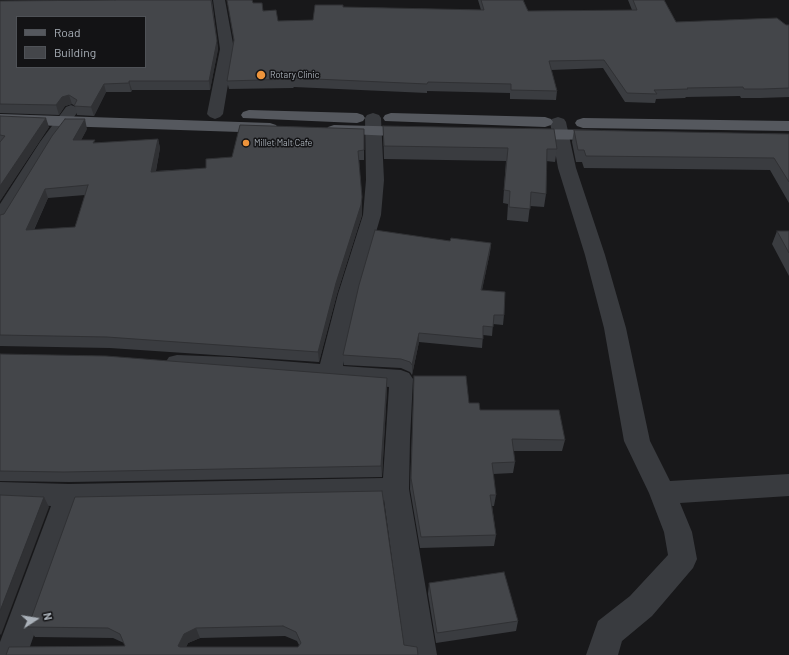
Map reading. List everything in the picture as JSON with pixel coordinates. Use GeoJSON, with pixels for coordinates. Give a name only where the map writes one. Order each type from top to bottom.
{"type":"FeatureCollection","features":[{"type":"Feature","properties":{"kind":"main road"},"geometry":{"type":"LineString","coordinates":[[0,109],[67,115],[373,125],[559,128],[789,126]]}},
{"type":"Feature","properties":{"kind":"main road"},"geometry":{"type":"LineString","coordinates":[[0,119],[67,115],[215,114],[373,125]]}},
{"type":"Feature","properties":{"kind":"main road"},"geometry":{"type":"LineString","coordinates":[[559,128],[789,139]]}},
{"type":"Feature","properties":{"kind":"street"},"geometry":{"type":"LineString","coordinates":[[215,114],[227,49],[219,0]]}},
{"type":"Feature","properties":{"kind":"street"},"geometry":{"type":"LineString","coordinates":[[0,219],[46,145],[67,115]]}},
{"type":"Feature","properties":{"kind":"street"},"geometry":{"type":"LineString","coordinates":[[329,374],[348,294],[372,215],[375,180],[373,125]]}},
{"type":"Feature","properties":{"kind":"street"},"geometry":{"type":"LineString","coordinates":[[559,128],[567,168],[578,206],[595,254],[615,328],[637,441],[662,493],[678,532],[683,559],[641,606],[609,632],[602,655]]}},
{"type":"Feature","properties":{"kind":"street"},"geometry":{"type":"LineString","coordinates":[[154,361],[230,365],[401,379],[397,439],[396,489],[406,567],[421,655]]}},
{"type":"Feature","properties":{"kind":"street"},"geometry":{"type":"LineString","coordinates":[[662,493],[789,485]]}},
{"type":"Feature","properties":{"kind":"street"},"geometry":{"type":"LineString","coordinates":[[0,493],[69,495],[396,489]]}},
{"type":"Feature","properties":{"kind":"street"},"geometry":{"type":"LineString","coordinates":[[43,654],[11,654],[69,495]]}},
{"type":"Feature","properties":{"kind":"building"},"geometry":{"type":"Polygon","coordinates":[[[211,0],[217,41],[209,81],[129,81],[129,83],[104,84],[91,107],[74,106],[77,100],[69,95],[62,97],[56,105],[0,104],[0,1],[211,0]]]}},
{"type":"Feature","properties":{"kind":"building"},"geometry":{"type":"Polygon","coordinates":[[[227,0],[252,0],[253,3],[262,3],[263,11],[276,10],[278,21],[313,20],[315,5],[484,10],[481,0],[523,0],[528,11],[637,10],[633,0],[664,0],[676,22],[777,18],[786,25],[789,25],[789,88],[687,88],[688,89],[654,90],[657,94],[627,93],[604,60],[549,61],[557,91],[511,90],[511,84],[428,82],[427,84],[293,78],[227,81],[234,40],[227,0]]]}},
{"type":"Feature","properties":{"kind":"building"},"geometry":{"type":"Polygon","coordinates":[[[0,116],[46,118],[0,186],[0,142],[5,136],[0,135],[0,116]]]}},
{"type":"Feature","properties":{"kind":"building"},"geometry":{"type":"Polygon","coordinates":[[[65,119],[85,119],[73,140],[95,140],[93,143],[158,139],[151,172],[206,168],[206,159],[232,157],[240,125],[364,129],[364,150],[358,151],[362,197],[361,205],[336,283],[318,352],[107,337],[0,335],[0,215],[4,214],[52,136],[65,119]],[[88,185],[45,189],[26,230],[75,227],[88,185]]]}},
{"type":"Feature","properties":{"kind":"building"},"geometry":{"type":"Polygon","coordinates":[[[383,126],[554,129],[557,149],[547,149],[546,194],[531,192],[530,209],[509,207],[510,191],[504,190],[508,148],[384,146],[383,126]]]}},
{"type":"Feature","properties":{"kind":"building"},"geometry":{"type":"Polygon","coordinates":[[[574,130],[789,134],[789,182],[774,158],[586,156],[584,150],[578,150],[574,130]]]}},
{"type":"Feature","properties":{"kind":"building"},"geometry":{"type":"Polygon","coordinates":[[[375,230],[450,241],[451,238],[491,243],[481,290],[505,292],[504,315],[494,315],[493,327],[483,326],[483,339],[419,333],[412,365],[410,362],[401,359],[343,355],[359,285],[375,230]]]}},
{"type":"Feature","properties":{"kind":"building"},"geometry":{"type":"Polygon","coordinates":[[[777,231],[789,231],[789,253],[777,231]]]}},
{"type":"Feature","properties":{"kind":"building"},"geometry":{"type":"Polygon","coordinates":[[[0,354],[106,356],[387,378],[381,466],[64,472],[0,471],[0,354]]]}},
{"type":"Feature","properties":{"kind":"building"},"geometry":{"type":"Polygon","coordinates":[[[414,376],[466,376],[469,403],[479,403],[480,410],[559,410],[565,440],[512,439],[515,462],[492,463],[496,495],[490,495],[496,535],[421,537],[411,478],[414,376]]]}},
{"type":"Feature","properties":{"kind":"building"},"geometry":{"type":"Polygon","coordinates":[[[382,491],[404,645],[417,647],[418,655],[6,655],[9,647],[125,646],[120,634],[108,628],[28,627],[75,497],[382,491]],[[283,626],[196,628],[184,634],[178,646],[298,647],[301,643],[296,632],[283,626]]]}},
{"type":"Feature","properties":{"kind":"building"},"geometry":{"type":"Polygon","coordinates":[[[0,495],[44,497],[0,611],[0,495]]]}},
{"type":"Feature","properties":{"kind":"building"},"geometry":{"type":"Polygon","coordinates":[[[504,572],[518,621],[437,633],[429,583],[504,572]]]}},
{"type":"Feature","properties":{"kind":"place","name":"Rotary Clinic"},"geometry":{"type":"Point","coordinates":[261,75]}},
{"type":"Feature","properties":{"kind":"place","name":"Millet Malt Cafe"},"geometry":{"type":"Point","coordinates":[246,143]}}]}
